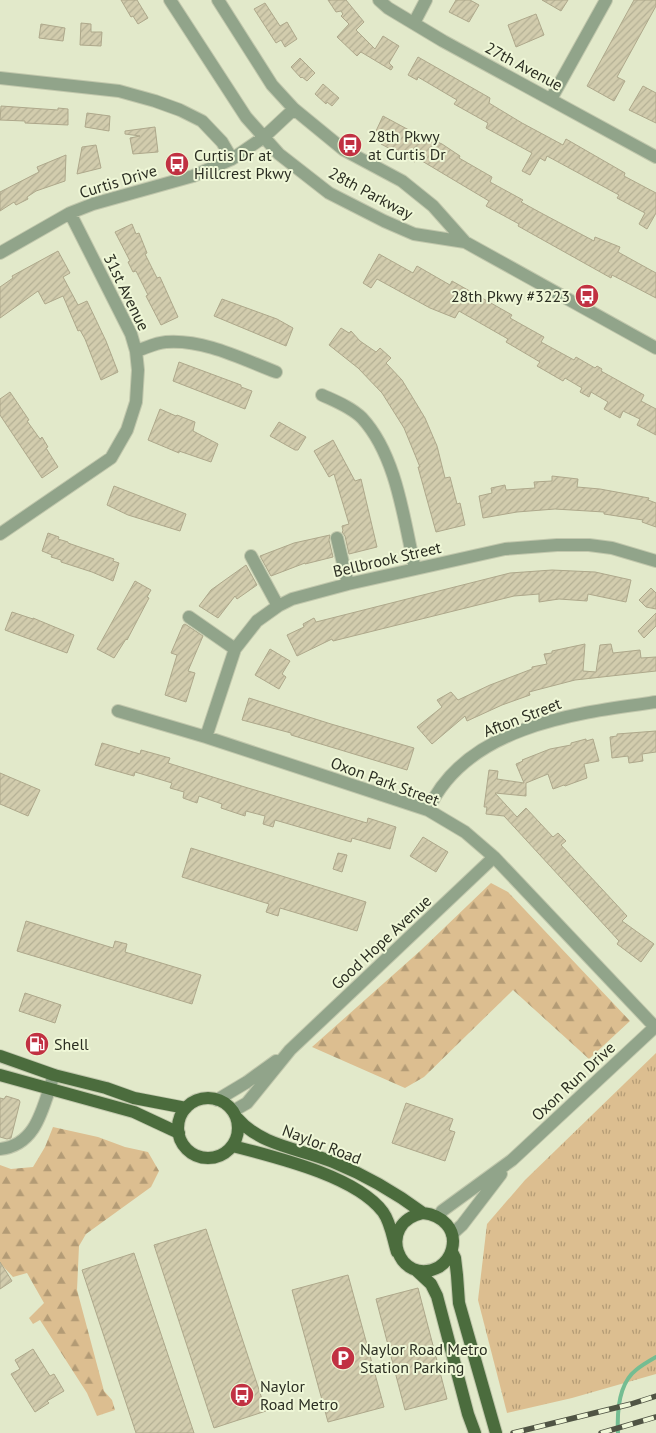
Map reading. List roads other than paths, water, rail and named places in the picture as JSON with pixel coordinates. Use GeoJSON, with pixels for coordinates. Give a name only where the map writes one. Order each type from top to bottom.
{"type":"FeatureCollection","features":[{"type":"Feature","properties":{"kind":"main road"},"geometry":{"type":"LineString","coordinates":[[0,1056],[54,1075],[106,1088],[134,1098],[186,1108]]}},
{"type":"Feature","properties":{"kind":"main road"},"geometry":{"type":"LineString","coordinates":[[0,1075],[134,1112],[179,1134]]}},
{"type":"Feature","properties":{"kind":"main road"},"geometry":{"type":"LineString","coordinates":[[201,1099],[218,1100],[226,1104],[235,1115],[239,1128],[237,1137],[233,1146],[218,1157],[200,1157],[191,1153],[184,1145],[179,1134],[178,1124],[186,1108],[193,1102],[201,1099]]}},
{"type":"Feature","properties":{"kind":"main road","name":"Naylor Road"},"geometry":{"type":"LineString","coordinates":[[235,1115],[245,1127],[261,1137],[334,1163],[397,1194],[423,1213]]}},
{"type":"Feature","properties":{"kind":"main road","name":"Naylor Road"},"geometry":{"type":"LineString","coordinates":[[233,1146],[312,1170],[343,1182],[368,1198],[383,1213],[397,1252]]}},
{"type":"Feature","properties":{"kind":"main road"},"geometry":{"type":"LineString","coordinates":[[423,1213],[439,1217],[445,1222],[452,1234],[452,1252],[447,1260],[433,1270],[416,1270],[407,1266],[397,1252],[400,1227],[414,1215],[423,1213]]}},
{"type":"Feature","properties":{"kind":"main road"},"geometry":{"type":"LineString","coordinates":[[452,1252],[455,1258],[459,1303],[496,1433]]}},
{"type":"Feature","properties":{"kind":"main road"},"geometry":{"type":"LineString","coordinates":[[416,1270],[431,1284],[437,1296],[468,1414],[475,1433]]}},
{"type":"Feature","properties":{"kind":"street","name":"28th Parkway"},"geometry":{"type":"LineString","coordinates":[[170,0],[246,117],[279,154],[329,193],[384,221],[414,234],[465,242]]}},
{"type":"Feature","properties":{"kind":"street","name":"28th Parkway"},"geometry":{"type":"LineString","coordinates":[[218,0],[272,85],[294,109],[344,150],[402,181],[433,206],[465,242],[656,348]]}},
{"type":"Feature","properties":{"kind":"street","name":"27th Avenue"},"geometry":{"type":"LineString","coordinates":[[379,0],[388,8],[479,61],[656,157]]}},
{"type":"Feature","properties":{"kind":"street"},"geometry":{"type":"LineString","coordinates":[[414,23],[426,0]]}},
{"type":"Feature","properties":{"kind":"street"},"geometry":{"type":"LineString","coordinates":[[551,99],[606,0]]}},
{"type":"Feature","properties":{"kind":"street"},"geometry":{"type":"LineString","coordinates":[[0,78],[119,91],[155,101],[180,110],[202,121],[222,142],[232,159]]}},
{"type":"Feature","properties":{"kind":"street","name":"Curtis Drive"},"geometry":{"type":"LineString","coordinates":[[0,253],[70,213],[93,204],[193,176],[232,159],[264,137],[294,109]]}},
{"type":"Feature","properties":{"kind":"street","name":"31st Avenue"},"geometry":{"type":"LineString","coordinates":[[0,534],[111,458],[127,430],[136,402],[138,370],[136,351],[131,334],[70,213]]}},
{"type":"Feature","properties":{"kind":"street"},"geometry":{"type":"LineString","coordinates":[[136,351],[164,342],[180,342],[212,348],[276,372]]}},
{"type":"Feature","properties":{"kind":"street"},"geometry":{"type":"LineString","coordinates":[[322,395],[347,407],[361,417],[379,444],[393,476],[415,569]]}},
{"type":"Feature","properties":{"kind":"street"},"geometry":{"type":"LineString","coordinates":[[337,538],[348,584]]}},
{"type":"Feature","properties":{"kind":"street","name":"Bellbrook Street"},"geometry":{"type":"LineString","coordinates":[[206,737],[234,649],[257,621],[278,606],[292,600],[348,584],[505,549],[557,545],[590,545],[612,548],[656,561]]}},
{"type":"Feature","properties":{"kind":"street"},"geometry":{"type":"LineString","coordinates":[[251,556],[278,606]]}},
{"type":"Feature","properties":{"kind":"street"},"geometry":{"type":"LineString","coordinates":[[189,617],[234,649]]}},
{"type":"Feature","properties":{"kind":"street","name":"Afton Street"},"geometry":{"type":"LineString","coordinates":[[428,810],[434,796],[461,765],[485,748],[516,733],[568,716],[656,702]]}},
{"type":"Feature","properties":{"kind":"street","name":"Oxon Park Street"},"geometry":{"type":"LineString","coordinates":[[118,711],[206,737],[428,810],[460,829],[494,857],[656,1027]]}},
{"type":"Feature","properties":{"kind":"street","name":"Good Hope Avenue"},"geometry":{"type":"LineString","coordinates":[[218,1100],[247,1082],[290,1050],[494,857]]}},
{"type":"Feature","properties":{"kind":"street","name":"Oxon Run Drive"},"geometry":{"type":"LineString","coordinates":[[439,1217],[442,1211],[512,1160],[656,1027]]}},
{"type":"Feature","properties":{"kind":"street","name":"Good Hope Avenue"},"geometry":{"type":"LineString","coordinates":[[235,1115],[290,1050]]}},
{"type":"Feature","properties":{"kind":"street"},"geometry":{"type":"LineString","coordinates":[[0,1149],[12,1147],[24,1141],[38,1122],[54,1075]]}},
{"type":"Feature","properties":{"kind":"street","name":"Oxon Run Drive"},"geometry":{"type":"LineString","coordinates":[[452,1234],[462,1225],[512,1160]]}},
{"type":"Feature","properties":{"kind":"waterway"},"geometry":{"type":"LineString","coordinates":[[618,1433],[620,1399],[625,1383],[636,1370],[656,1357]]}},
{"type":"Feature","properties":{"kind":"railway"},"geometry":{"type":"LineString","coordinates":[[513,1433],[656,1396]]}},
{"type":"Feature","properties":{"kind":"railway"},"geometry":{"type":"LineString","coordinates":[[601,1433],[656,1417]]}},
{"type":"Feature","properties":{"kind":"place","name":"28th Pkwy at Curtis Dr"},"geometry":{"type":"Point","coordinates":[350,145]}},
{"type":"Feature","properties":{"kind":"place","name":"Curtis Dr at Hillcrest Pkwy"},"geometry":{"type":"Point","coordinates":[177,164]}},
{"type":"Feature","properties":{"kind":"place","name":"28th Pkwy #3223"},"geometry":{"type":"Point","coordinates":[587,296]}},
{"type":"Feature","properties":{"kind":"place","name":"Shell"},"geometry":{"type":"Point","coordinates":[37,1044]}},
{"type":"Feature","properties":{"kind":"place","name":"Naylor Road Metro Station Parking"},"geometry":{"type":"Point","coordinates":[343,1358]}},
{"type":"Feature","properties":{"kind":"place","name":"Naylor Road Metro"},"geometry":{"type":"Point","coordinates":[242,1395]}}]}
